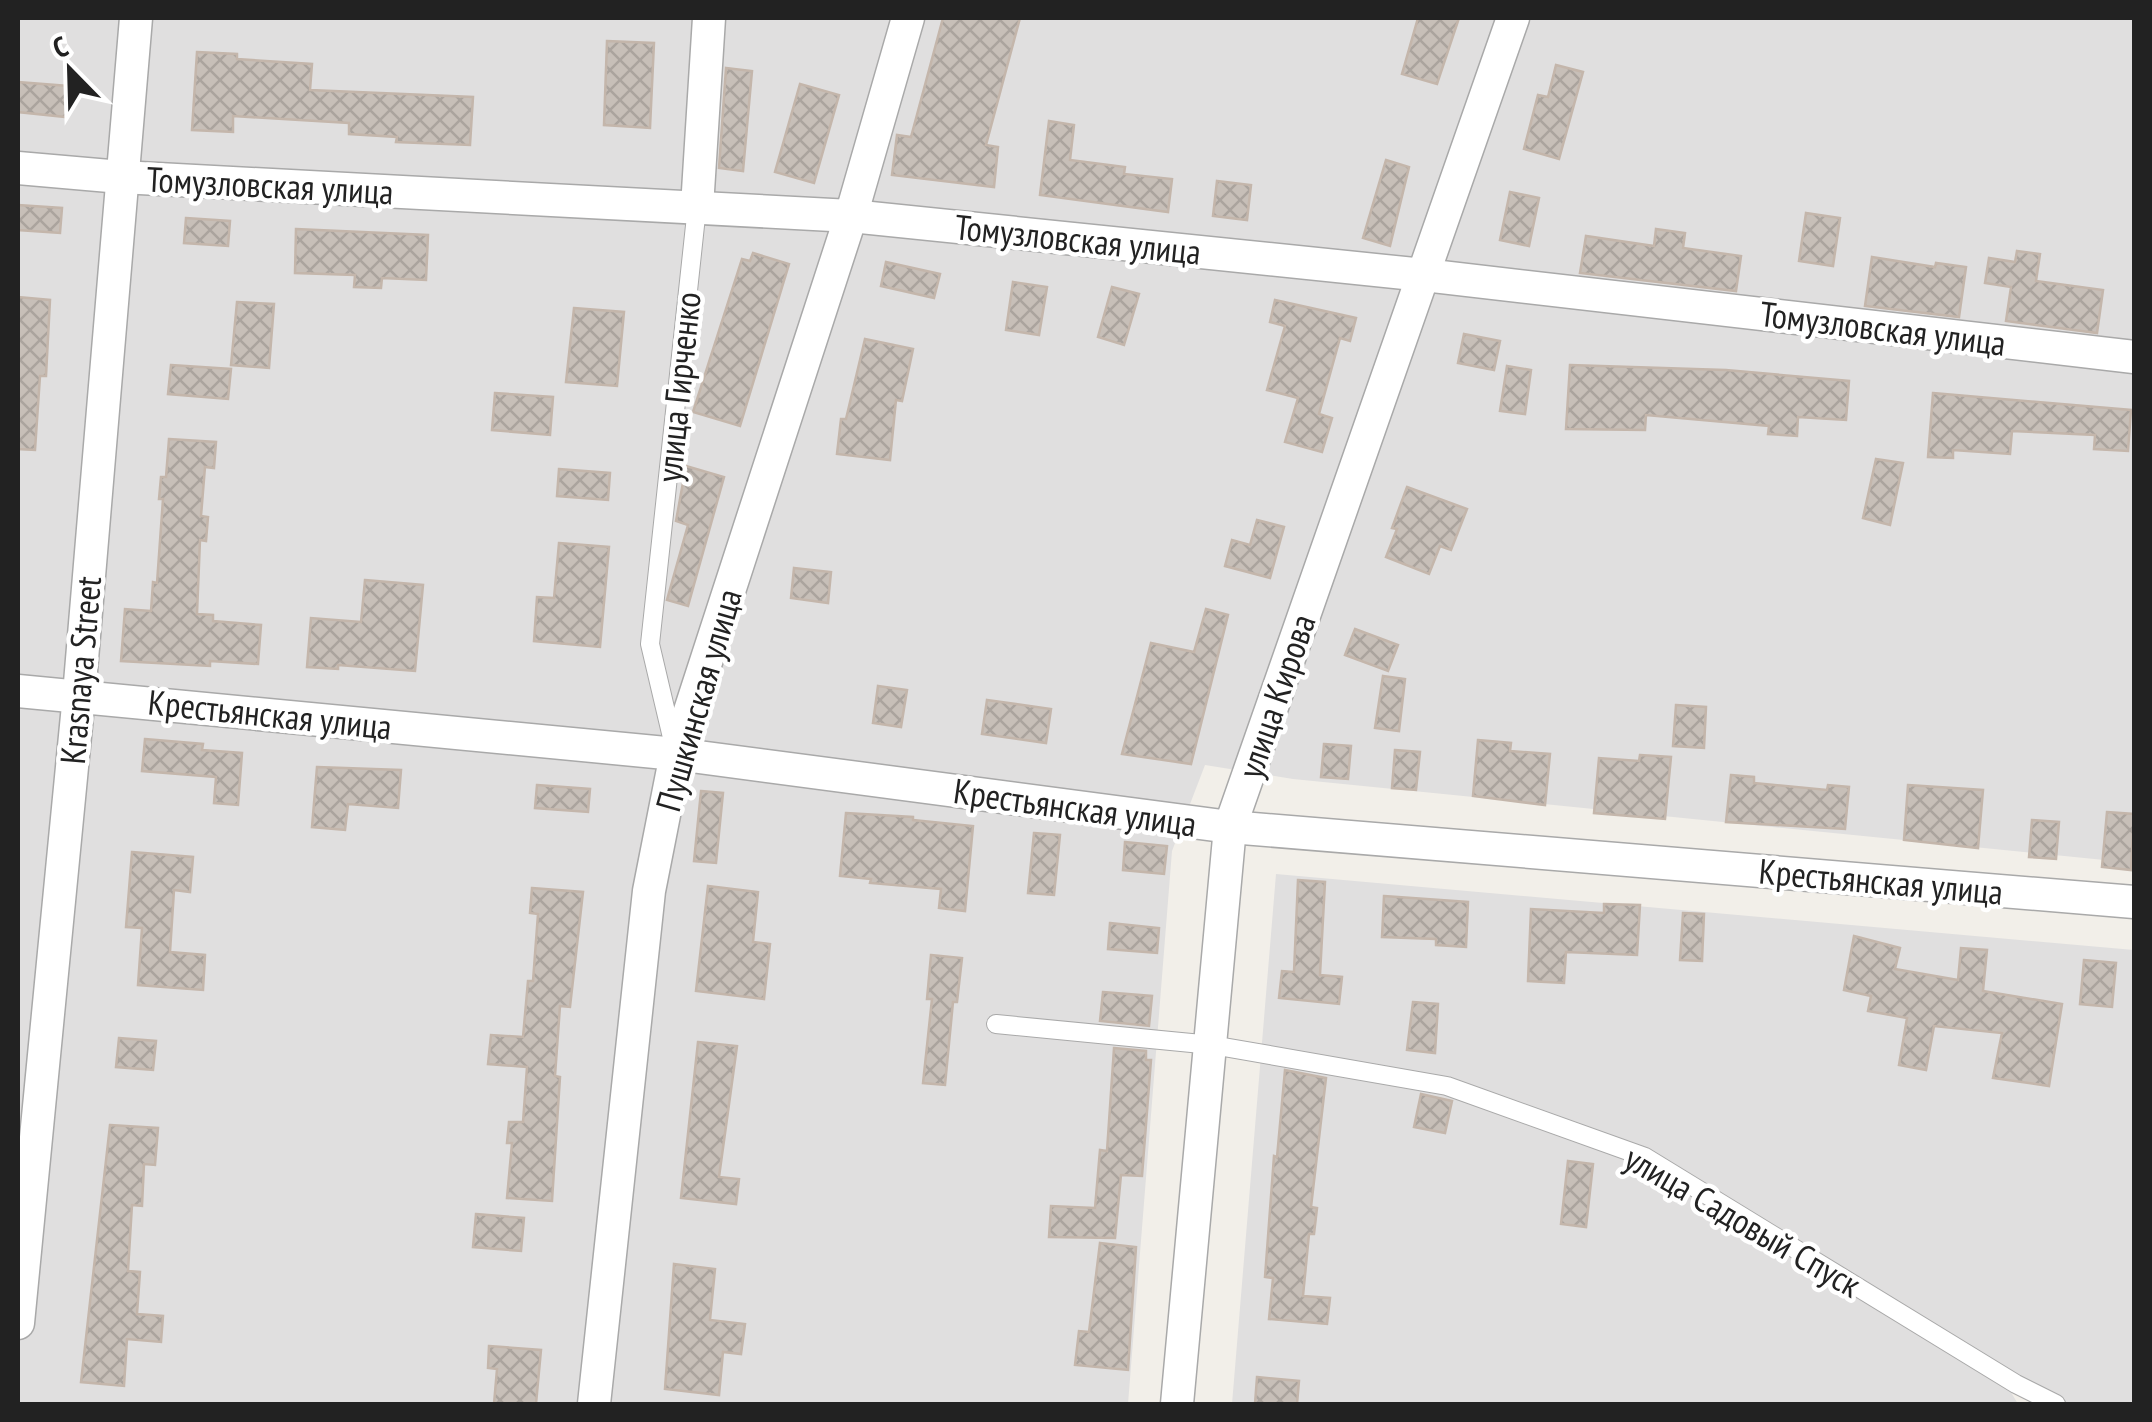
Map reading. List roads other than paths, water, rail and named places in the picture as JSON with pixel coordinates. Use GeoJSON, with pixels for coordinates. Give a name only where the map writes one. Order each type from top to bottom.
{"type":"FeatureCollection","features":[{"type":"Feature","properties":{"kind":"street","name":"Krasnaya Street"},"geometry":{"type":"LineString","coordinates":[[18,1323],[78,696],[136,18]]}},
{"type":"Feature","properties":{"kind":"street","name":"улица Гирченко"},"geometry":{"type":"LineString","coordinates":[[697,207],[710,18]]}},
{"type":"Feature","properties":{"kind":"street","name":"Пушкинская улица"},"geometry":{"type":"LineString","coordinates":[[594,1404],[648,890],[676,754],[851,216],[908,18]]}},
{"type":"Feature","properties":{"kind":"street","name":"улица Кирова"},"geometry":{"type":"LineString","coordinates":[[1176,1404],[1230,827],[1512,18]]}},
{"type":"Feature","properties":{"kind":"street","name":"Томузловская улица"},"geometry":{"type":"LineString","coordinates":[[18,168],[121,177],[851,216],[1424,275],[2134,358]]}},
{"type":"Feature","properties":{"kind":"street","name":"Крестьянская улица"},"geometry":{"type":"LineString","coordinates":[[18,691],[676,754],[1230,827],[2134,902]]}},
{"type":"Feature","properties":{"kind":"lane","name":"улица Гирченко"},"geometry":{"type":"LineString","coordinates":[[676,754],[650,644],[697,207]]}},
{"type":"Feature","properties":{"kind":"lane","name":"улица Садовый Спуск"},"geometry":{"type":"LineString","coordinates":[[996,1024],[1212,1045],[1447,1086],[1645,1157],[2016,1384],[2056,1404]]}}]}
